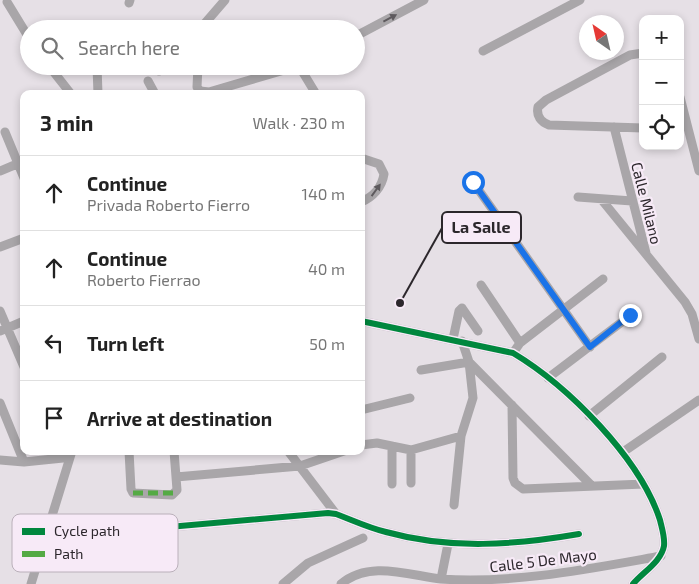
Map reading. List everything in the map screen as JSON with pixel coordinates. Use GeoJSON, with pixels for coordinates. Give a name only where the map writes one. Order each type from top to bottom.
{"type":"FeatureCollection","features":[{"type":"Feature","properties":{"kind":"street"},"geometry":{"type":"LineString","coordinates":[[209,20],[225,0]]}},
{"type":"Feature","properties":{"kind":"street"},"geometry":{"type":"LineString","coordinates":[[365,31],[424,0]]}},
{"type":"Feature","properties":{"kind":"street"},"geometry":{"type":"LineString","coordinates":[[483,51],[580,0]]}},
{"type":"Feature","properties":{"kind":"street"},"geometry":{"type":"LineString","coordinates":[[7,2],[20,23]]}},
{"type":"Feature","properties":{"kind":"street"},"geometry":{"type":"LineString","coordinates":[[639,54],[630,56],[546,100],[538,107],[537,113],[540,119],[549,125],[639,128]]}},
{"type":"Feature","properties":{"kind":"street"},"geometry":{"type":"LineString","coordinates":[[56,75],[68,90]]}},
{"type":"Feature","properties":{"kind":"street"},"geometry":{"type":"LineString","coordinates":[[97,75],[98,90]]}},
{"type":"Feature","properties":{"kind":"street"},"geometry":{"type":"LineString","coordinates":[[198,75],[197,87],[200,90]]}},
{"type":"Feature","properties":{"kind":"street"},"geometry":{"type":"LineString","coordinates":[[216,90],[267,75]]}},
{"type":"Feature","properties":{"kind":"street"},"geometry":{"type":"LineString","coordinates":[[304,75],[313,90]]}},
{"type":"Feature","properties":{"kind":"street"},"geometry":{"type":"LineString","coordinates":[[148,81],[153,90]]}},
{"type":"Feature","properties":{"kind":"street"},"geometry":{"type":"LineString","coordinates":[[681,105],[685,131],[699,171]]}},
{"type":"Feature","properties":{"kind":"street","name":"Calle Milano"},"geometry":{"type":"LineString","coordinates":[[614,127],[646,256]]}},
{"type":"Feature","properties":{"kind":"street"},"geometry":{"type":"LineString","coordinates":[[5,132],[20,160]]}},
{"type":"Feature","properties":{"kind":"street"},"geometry":{"type":"LineString","coordinates":[[365,159],[379,164],[384,174],[377,190],[365,200]]}},
{"type":"Feature","properties":{"kind":"street"},"geometry":{"type":"LineString","coordinates":[[0,171],[20,162]]}},
{"type":"Feature","properties":{"kind":"street"},"geometry":{"type":"LineString","coordinates":[[473,182],[590,347]]}},
{"type":"Feature","properties":{"kind":"street"},"geometry":{"type":"LineString","coordinates":[[578,198],[632,201]]}},
{"type":"Feature","properties":{"kind":"street","name":"Calle Milano"},"geometry":{"type":"LineString","coordinates":[[602,199],[646,256],[685,302],[692,314],[699,338]]}},
{"type":"Feature","properties":{"kind":"street"},"geometry":{"type":"LineString","coordinates":[[0,247],[20,240]]}},
{"type":"Feature","properties":{"kind":"street"},"geometry":{"type":"LineString","coordinates":[[513,353],[520,343],[603,279]]}},
{"type":"Feature","properties":{"kind":"street"},"geometry":{"type":"LineString","coordinates":[[481,284],[520,343]]}},
{"type":"Feature","properties":{"kind":"street"},"geometry":{"type":"LineString","coordinates":[[478,331],[462,308],[459,311],[458,340],[469,362],[591,485]]}},
{"type":"Feature","properties":{"kind":"street"},"geometry":{"type":"LineString","coordinates":[[0,311],[3,330],[20,360]]}},
{"type":"Feature","properties":{"kind":"street"},"geometry":{"type":"LineString","coordinates":[[548,378],[630,315]]}},
{"type":"Feature","properties":{"kind":"street"},"geometry":{"type":"LineString","coordinates":[[365,321],[513,353],[533,365],[589,416],[623,452],[644,484],[656,508],[664,533],[664,545],[661,556],[633,584]]}},
{"type":"Feature","properties":{"kind":"street"},"geometry":{"type":"LineString","coordinates":[[3,330],[20,323]]}},
{"type":"Feature","properties":{"kind":"street"},"geometry":{"type":"LineString","coordinates":[[589,416],[662,357]]}},
{"type":"Feature","properties":{"kind":"street"},"geometry":{"type":"LineString","coordinates":[[421,370],[469,362]]}},
{"type":"Feature","properties":{"kind":"street"},"geometry":{"type":"LineString","coordinates":[[454,506],[461,436],[473,398],[469,362]]}},
{"type":"Feature","properties":{"kind":"street"},"geometry":{"type":"LineString","coordinates":[[365,409],[410,398]]}},
{"type":"Feature","properties":{"kind":"street"},"geometry":{"type":"LineString","coordinates":[[623,452],[699,400]]}},
{"type":"Feature","properties":{"kind":"street"},"geometry":{"type":"LineString","coordinates":[[0,404],[20,452]]}},
{"type":"Feature","properties":{"kind":"street"},"geometry":{"type":"LineString","coordinates":[[512,405],[515,483],[523,489],[644,484]]}},
{"type":"Feature","properties":{"kind":"street"},"geometry":{"type":"LineString","coordinates":[[365,445],[377,442],[411,450],[461,436]]}},
{"type":"Feature","properties":{"kind":"street"},"geometry":{"type":"LineString","coordinates":[[392,446],[392,484]]}},
{"type":"Feature","properties":{"kind":"street"},"geometry":{"type":"LineString","coordinates":[[411,450],[411,483]]}},
{"type":"Feature","properties":{"kind":"street"},"geometry":{"type":"LineString","coordinates":[[21,455],[24,462]]}},
{"type":"Feature","properties":{"kind":"street"},"geometry":{"type":"LineString","coordinates":[[129,455],[131,489],[133,493],[175,493],[174,455]]}},
{"type":"Feature","properties":{"kind":"street"},"geometry":{"type":"LineString","coordinates":[[291,455],[336,514]]}},
{"type":"Feature","properties":{"kind":"street"},"geometry":{"type":"LineString","coordinates":[[176,477],[300,466],[332,455]]}},
{"type":"Feature","properties":{"kind":"street"},"geometry":{"type":"LineString","coordinates":[[0,460],[24,462],[63,459],[50,514]]}},
{"type":"Feature","properties":{"kind":"street"},"geometry":{"type":"LineString","coordinates":[[178,527],[336,514],[386,532],[448,544],[481,546],[536,542],[579,534]]}},
{"type":"Feature","properties":{"kind":"street"},"geometry":{"type":"LineString","coordinates":[[283,584],[308,563],[363,538]]}},
{"type":"Feature","properties":{"kind":"street"},"geometry":{"type":"LineString","coordinates":[[440,579],[448,544]]}},
{"type":"Feature","properties":{"kind":"street","name":"Calle 5 De Mayo"},"geometry":{"type":"LineString","coordinates":[[341,584],[364,572],[381,570],[440,579],[469,581],[524,579],[661,556]]}},
{"type":"Feature","properties":{"kind":"street"},"geometry":{"type":"LineString","coordinates":[[31,584],[35,572]]}},
{"type":"Feature","properties":{"kind":"marked path"},"geometry":{"type":"LineString","coordinates":[[133,493],[175,493]]}},
{"type":"Feature","properties":{"kind":"cycle path"},"geometry":{"type":"LineString","coordinates":[[365,322],[513,353],[556,384],[578,404],[600,426],[636,472],[650,496],[660,520],[664,539],[662,552],[656,562],[633,584]]}},
{"type":"Feature","properties":{"kind":"cycle path"},"geometry":{"type":"LineString","coordinates":[[178,526],[328,513],[410,538],[435,541],[483,544],[507,543],[579,534]]}},
{"type":"Feature","properties":{"kind":"place","name":"La Salle"},"geometry":{"type":"Point","coordinates":[400,303]}},
{"type":"Feature","properties":{"kind":"route"},"geometry":{"type":"LineString","coordinates":[[473,182],[590,347],[630,315]]}}]}
